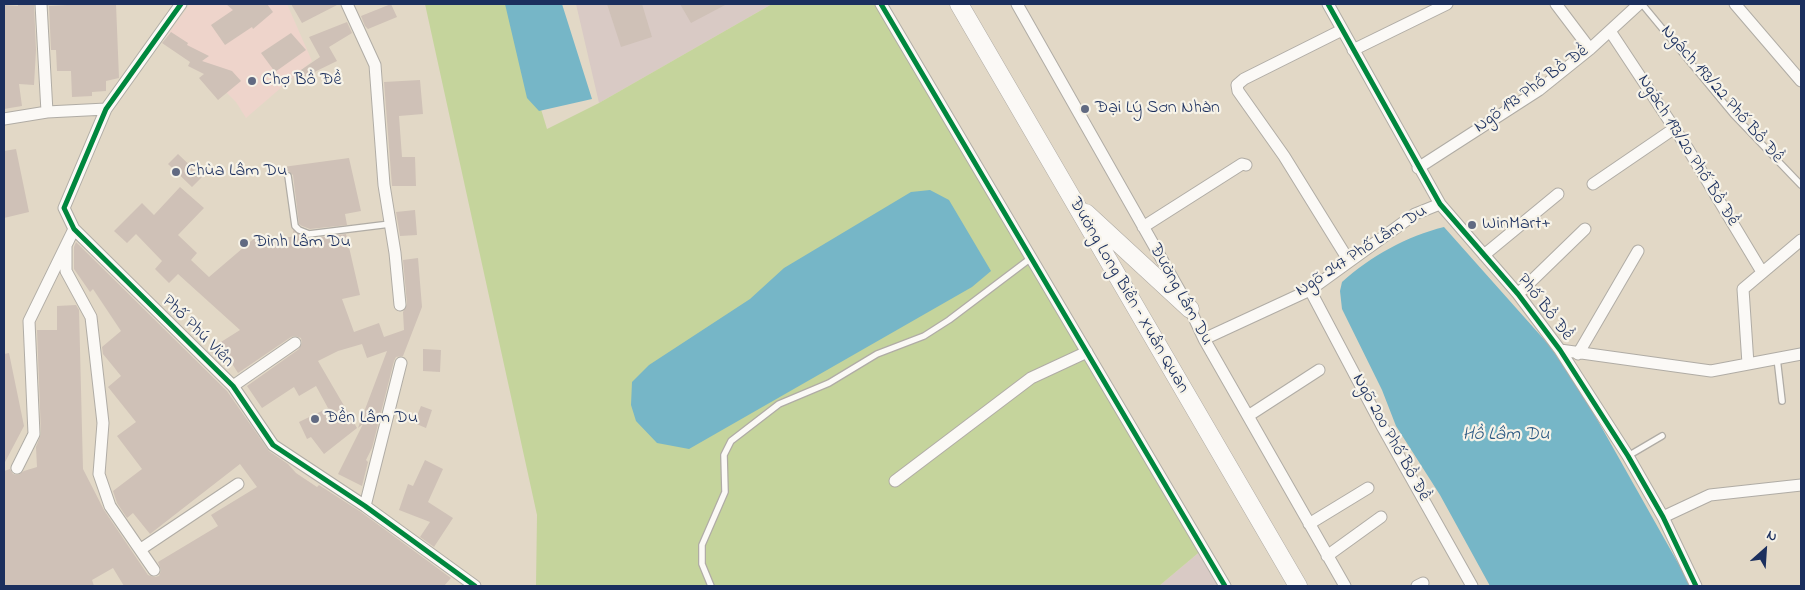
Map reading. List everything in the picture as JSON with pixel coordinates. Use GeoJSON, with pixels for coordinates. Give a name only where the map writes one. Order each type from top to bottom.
{"type":"FeatureCollection","features":[{"type":"Feature","properties":{"kind":"main road","name":"Đường Long Biên – Xuân Quan"},"geometry":{"type":"LineString","coordinates":[[959,4],[1298,586]]}},
{"type":"Feature","properties":{"kind":"main road"},"geometry":{"type":"LineString","coordinates":[[1073,202],[1190,309]]}},
{"type":"Feature","properties":{"kind":"street"},"geometry":{"type":"LineString","coordinates":[[42,4],[47,112]]}},
{"type":"Feature","properties":{"kind":"street","name":"Phố Phú Viên"},"geometry":{"type":"LineString","coordinates":[[181,4],[106,109],[64,208],[74,230],[233,386],[273,445],[365,506],[475,586]]}},
{"type":"Feature","properties":{"kind":"street"},"geometry":{"type":"LineString","coordinates":[[347,4],[375,65],[384,184],[400,305]]}},
{"type":"Feature","properties":{"kind":"street"},"geometry":{"type":"LineString","coordinates":[[881,4],[1225,586]]}},
{"type":"Feature","properties":{"kind":"street","name":"Đường Lâm Du"},"geometry":{"type":"LineString","coordinates":[[1018,4],[1142,227],[1190,309],[1204,339],[1345,586]]}},
{"type":"Feature","properties":{"kind":"street","name":"Phố Bồ Đề"},"geometry":{"type":"LineString","coordinates":[[1328,4],[1418,168],[1440,204],[1518,294],[1560,350],[1628,456],[1663,517],[1696,586]]}},
{"type":"Feature","properties":{"kind":"street"},"geometry":{"type":"LineString","coordinates":[[1353,50],[1447,4]]}},
{"type":"Feature","properties":{"kind":"street"},"geometry":{"type":"LineString","coordinates":[[1556,4],[1590,49]]}},
{"type":"Feature","properties":{"kind":"street","name":"Ngõ 193 Phố Bồ Đề"},"geometry":{"type":"LineString","coordinates":[[1418,168],[1539,90],[1590,49],[1640,4]]}},
{"type":"Feature","properties":{"kind":"street"},"geometry":{"type":"LineString","coordinates":[[1735,4],[1801,81]]}},
{"type":"Feature","properties":{"kind":"street"},"geometry":{"type":"LineString","coordinates":[[1342,30],[1244,79],[1237,85],[1238,91],[1284,156],[1350,261]]}},
{"type":"Feature","properties":{"kind":"street","name":"Ngách 193/20 Phố Bồ Đề"},"geometry":{"type":"LineString","coordinates":[[1610,31],[1675,128],[1762,272]]}},
{"type":"Feature","properties":{"kind":"street"},"geometry":{"type":"LineString","coordinates":[[4,119],[47,112],[106,109]]}},
{"type":"Feature","properties":{"kind":"street"},"geometry":{"type":"LineString","coordinates":[[1593,184],[1675,128]]}},
{"type":"Feature","properties":{"kind":"street"},"geometry":{"type":"LineString","coordinates":[[1142,227],[1242,164],[1246,165]]}},
{"type":"Feature","properties":{"kind":"street"},"geometry":{"type":"LineString","coordinates":[[1484,255],[1558,194]]}},
{"type":"Feature","properties":{"kind":"street","name":"Ngõ 247 Phố Lâm Du"},"geometry":{"type":"LineString","coordinates":[[1204,339],[1310,290],[1415,214],[1440,204]]}},
{"type":"Feature","properties":{"kind":"street"},"geometry":{"type":"LineString","coordinates":[[1518,294],[1585,229]]}},
{"type":"Feature","properties":{"kind":"street"},"geometry":{"type":"LineString","coordinates":[[17,468],[34,434],[29,321],[74,230]]}},
{"type":"Feature","properties":{"kind":"street"},"geometry":{"type":"LineString","coordinates":[[1748,364],[1743,289],[1801,240]]}},
{"type":"Feature","properties":{"kind":"street"},"geometry":{"type":"LineString","coordinates":[[66,246],[66,271],[91,317],[103,423],[98,474],[110,506],[154,570]]}},
{"type":"Feature","properties":{"kind":"street"},"geometry":{"type":"LineString","coordinates":[[1578,354],[1638,251]]}},
{"type":"Feature","properties":{"kind":"street","name":"Ngõ 200 Phố Bồ Đề"},"geometry":{"type":"LineString","coordinates":[[1310,290],[1382,426],[1472,586]]}},
{"type":"Feature","properties":{"kind":"street"},"geometry":{"type":"LineString","coordinates":[[233,386],[295,343]]}},
{"type":"Feature","properties":{"kind":"street"},"geometry":{"type":"LineString","coordinates":[[1560,350],[1711,371],[1801,354]]}},
{"type":"Feature","properties":{"kind":"street"},"geometry":{"type":"LineString","coordinates":[[895,481],[1032,378],[1087,352]]}},
{"type":"Feature","properties":{"kind":"street"},"geometry":{"type":"LineString","coordinates":[[365,506],[401,362]]}},
{"type":"Feature","properties":{"kind":"street"},"geometry":{"type":"LineString","coordinates":[[1248,416],[1319,370]]}},
{"type":"Feature","properties":{"kind":"street"},"geometry":{"type":"LineString","coordinates":[[141,549],[238,484]]}},
{"type":"Feature","properties":{"kind":"street"},"geometry":{"type":"LineString","coordinates":[[1663,517],[1710,495],[1801,485]]}},
{"type":"Feature","properties":{"kind":"street"},"geometry":{"type":"LineString","coordinates":[[1309,524],[1368,488]]}},
{"type":"Feature","properties":{"kind":"street"},"geometry":{"type":"LineString","coordinates":[[1327,556],[1381,517]]}},
{"type":"Feature","properties":{"kind":"lane","name":"Ngách 193/22 Phố Bồ Đề"},"geometry":{"type":"LineString","coordinates":[[1640,4],[1733,114],[1801,185]]}},
{"type":"Feature","properties":{"kind":"lane"},"geometry":{"type":"LineString","coordinates":[[288,176],[296,226],[303,232],[309,234],[390,224]]}},
{"type":"Feature","properties":{"kind":"lane"},"geometry":{"type":"LineString","coordinates":[[711,586],[702,564],[702,545],[725,492],[724,455],[731,441],[779,404],[829,383],[877,354],[933,330],[1031,258]]}},
{"type":"Feature","properties":{"kind":"lane"},"geometry":{"type":"LineString","coordinates":[[1777,358],[1782,401]]}},
{"type":"Feature","properties":{"kind":"lane"},"geometry":{"type":"LineString","coordinates":[[1628,456],[1662,436]]}},
{"type":"Feature","properties":{"kind":"shaded area","name":"Chợ Bồ Đề"},"geometry":{"type":"Polygon","coordinates":[[[190,4],[287,4],[312,61],[246,118],[236,102],[183,49],[166,37],[190,4]]]}},
{"type":"Feature","properties":{"kind":"shaded area"},"geometry":{"type":"Polygon","coordinates":[[[576,4],[772,4],[599,103],[576,4]]]}},
{"type":"Feature","properties":{"kind":"shaded area"},"geometry":{"type":"Polygon","coordinates":[[[1203,549],[1223,586],[1159,586],[1203,549]]]}},
{"type":"Feature","properties":{"kind":"green space"},"geometry":{"type":"Polygon","coordinates":[[[425,4],[509,4],[547,129],[599,103],[772,4],[881,4],[1203,549],[1159,586],[536,586],[537,515],[425,4]]]}},
{"type":"Feature","properties":{"kind":"water"},"geometry":{"type":"Polygon","coordinates":[[[505,4],[562,4],[592,99],[539,111],[527,98],[505,4]]]}},
{"type":"Feature","properties":{"kind":"water"},"geometry":{"type":"Polygon","coordinates":[[[930,190],[949,200],[991,271],[972,287],[689,449],[657,443],[636,421],[631,405],[632,382],[649,365],[750,299],[784,268],[911,192],[930,190]]]}},
{"type":"Feature","properties":{"kind":"water","name":"Hồ Lâm Du"},"geometry":{"type":"Polygon","coordinates":[[[1444,227],[1549,345],[1580,389],[1691,586],[1490,586],[1440,495],[1396,426],[1382,390],[1342,309],[1340,291],[1342,282],[1353,273],[1390,248],[1444,227]]]}},
{"type":"Feature","properties":{"kind":"building"},"geometry":{"type":"Polygon","coordinates":[[[18,4],[34,4],[36,50],[34,85],[19,84],[22,106],[4,109],[4,5],[18,6],[18,4]]]}},
{"type":"Feature","properties":{"kind":"building"},"geometry":{"type":"Polygon","coordinates":[[[116,4],[119,78],[106,81],[106,91],[92,92],[92,96],[72,97],[71,71],[57,71],[56,50],[51,50],[49,6],[116,4]]]}},
{"type":"Feature","properties":{"kind":"building"},"geometry":{"type":"Polygon","coordinates":[[[226,4],[267,4],[273,12],[253,29],[252,27],[225,45],[211,25],[233,10],[226,4]]]}},
{"type":"Feature","properties":{"kind":"building"},"geometry":{"type":"Polygon","coordinates":[[[291,4],[339,4],[302,23],[291,4]]]}},
{"type":"Feature","properties":{"kind":"building"},"geometry":{"type":"Polygon","coordinates":[[[391,4],[397,17],[368,29],[365,26],[361,16],[391,4]]]}},
{"type":"Feature","properties":{"kind":"building"},"geometry":{"type":"Polygon","coordinates":[[[607,4],[642,4],[652,37],[621,47],[607,4]]]}},
{"type":"Feature","properties":{"kind":"building"},"geometry":{"type":"Polygon","coordinates":[[[680,4],[727,4],[691,23],[680,4]]]}},
{"type":"Feature","properties":{"kind":"building"},"geometry":{"type":"Polygon","coordinates":[[[347,22],[352,33],[329,47],[337,61],[298,80],[295,74],[320,57],[309,37],[347,22]]]}},
{"type":"Feature","properties":{"kind":"building"},"geometry":{"type":"Polygon","coordinates":[[[171,32],[188,43],[187,45],[209,56],[202,61],[232,71],[241,81],[218,100],[199,78],[204,74],[188,66],[190,62],[162,43],[171,32]]]}},
{"type":"Feature","properties":{"kind":"building"},"geometry":{"type":"Polygon","coordinates":[[[291,33],[306,50],[275,72],[261,53],[291,33]]]}},
{"type":"Feature","properties":{"kind":"building"},"geometry":{"type":"Polygon","coordinates":[[[420,80],[423,114],[399,116],[402,157],[415,157],[416,186],[392,186],[384,82],[420,80]]]}},
{"type":"Feature","properties":{"kind":"building"},"geometry":{"type":"Polygon","coordinates":[[[16,149],[29,212],[4,218],[4,151],[16,149]]]}},
{"type":"Feature","properties":{"kind":"building"},"geometry":{"type":"Polygon","coordinates":[[[178,154],[202,177],[192,187],[168,164],[178,154]]]}},
{"type":"Feature","properties":{"kind":"building"},"geometry":{"type":"Polygon","coordinates":[[[349,158],[361,211],[345,214],[347,225],[310,229],[299,224],[293,175],[288,171],[284,174],[283,167],[349,158]]]}},
{"type":"Feature","properties":{"kind":"building"},"geometry":{"type":"Polygon","coordinates":[[[180,187],[204,208],[178,235],[197,253],[191,260],[209,277],[257,236],[265,243],[294,236],[293,230],[309,239],[346,234],[360,295],[342,299],[354,332],[379,323],[384,337],[404,330],[403,312],[407,304],[403,260],[418,258],[422,307],[403,356],[396,357],[394,361],[372,448],[366,460],[368,462],[362,486],[338,474],[363,424],[358,428],[387,351],[367,358],[362,344],[338,351],[318,361],[357,428],[324,454],[311,437],[307,439],[299,422],[328,408],[316,386],[299,396],[294,387],[262,408],[247,386],[299,349],[302,343],[301,338],[291,337],[238,373],[221,342],[240,330],[178,274],[169,283],[155,269],[162,261],[136,234],[127,243],[114,231],[142,203],[154,215],[180,187]]]}},
{"type":"Feature","properties":{"kind":"building"},"geometry":{"type":"Polygon","coordinates":[[[415,210],[417,235],[400,236],[396,212],[415,210]]]}},
{"type":"Feature","properties":{"kind":"building"},"geometry":{"type":"Polygon","coordinates":[[[76,242],[227,391],[269,451],[317,487],[319,485],[361,512],[451,578],[444,586],[124,586],[113,568],[92,580],[94,586],[4,586],[4,471],[10,469],[13,474],[18,475],[37,467],[36,447],[41,434],[37,330],[57,330],[57,306],[76,305],[79,310],[83,469],[104,510],[148,575],[159,576],[161,570],[158,562],[218,526],[211,515],[257,487],[240,464],[150,534],[133,513],[127,518],[117,503],[113,491],[142,469],[117,436],[136,422],[108,387],[121,376],[103,354],[102,347],[121,331],[93,289],[90,292],[74,269],[74,247],[76,242]]]}},
{"type":"Feature","properties":{"kind":"building"},"geometry":{"type":"Polygon","coordinates":[[[423,349],[441,350],[440,372],[423,371],[423,349]]]}},
{"type":"Feature","properties":{"kind":"building"},"geometry":{"type":"Polygon","coordinates":[[[9,353],[24,426],[4,464],[4,354],[9,353]]]}},
{"type":"Feature","properties":{"kind":"building"},"geometry":{"type":"Polygon","coordinates":[[[421,406],[432,410],[426,428],[414,423],[421,406]]]}},
{"type":"Feature","properties":{"kind":"building"},"geometry":{"type":"Polygon","coordinates":[[[425,460],[443,469],[428,502],[453,518],[434,547],[420,537],[430,522],[399,510],[408,484],[413,486],[425,460]]]}},
{"type":"Feature","properties":{"kind":"cycle path"},"geometry":{"type":"LineString","coordinates":[[181,4],[106,109],[64,208],[74,229],[233,386],[273,445],[365,506],[475,586]]}},
{"type":"Feature","properties":{"kind":"cycle path"},"geometry":{"type":"LineString","coordinates":[[881,4],[1225,586]]}},
{"type":"Feature","properties":{"kind":"cycle path"},"geometry":{"type":"LineString","coordinates":[[1328,4],[1440,204],[1518,294],[1560,350],[1628,456],[1663,517],[1696,586]]}},
{"type":"Feature","properties":{"kind":"place","name":"Chợ Bồ Đề"},"geometry":{"type":"Point","coordinates":[252,81]}},
{"type":"Feature","properties":{"kind":"place","name":"Đại Lý Sơn Nhàn"},"geometry":{"type":"Point","coordinates":[1085,109]}},
{"type":"Feature","properties":{"kind":"place","name":"Chùa Lâm Du"},"geometry":{"type":"Point","coordinates":[176,172]}},
{"type":"Feature","properties":{"kind":"place","name":"WinMart+"},"geometry":{"type":"Point","coordinates":[1472,225]}},
{"type":"Feature","properties":{"kind":"place","name":"Đình Lâm Du"},"geometry":{"type":"Point","coordinates":[244,243]}},
{"type":"Feature","properties":{"kind":"place","name":"Đền Lâm Du"},"geometry":{"type":"Point","coordinates":[315,419]}}]}
